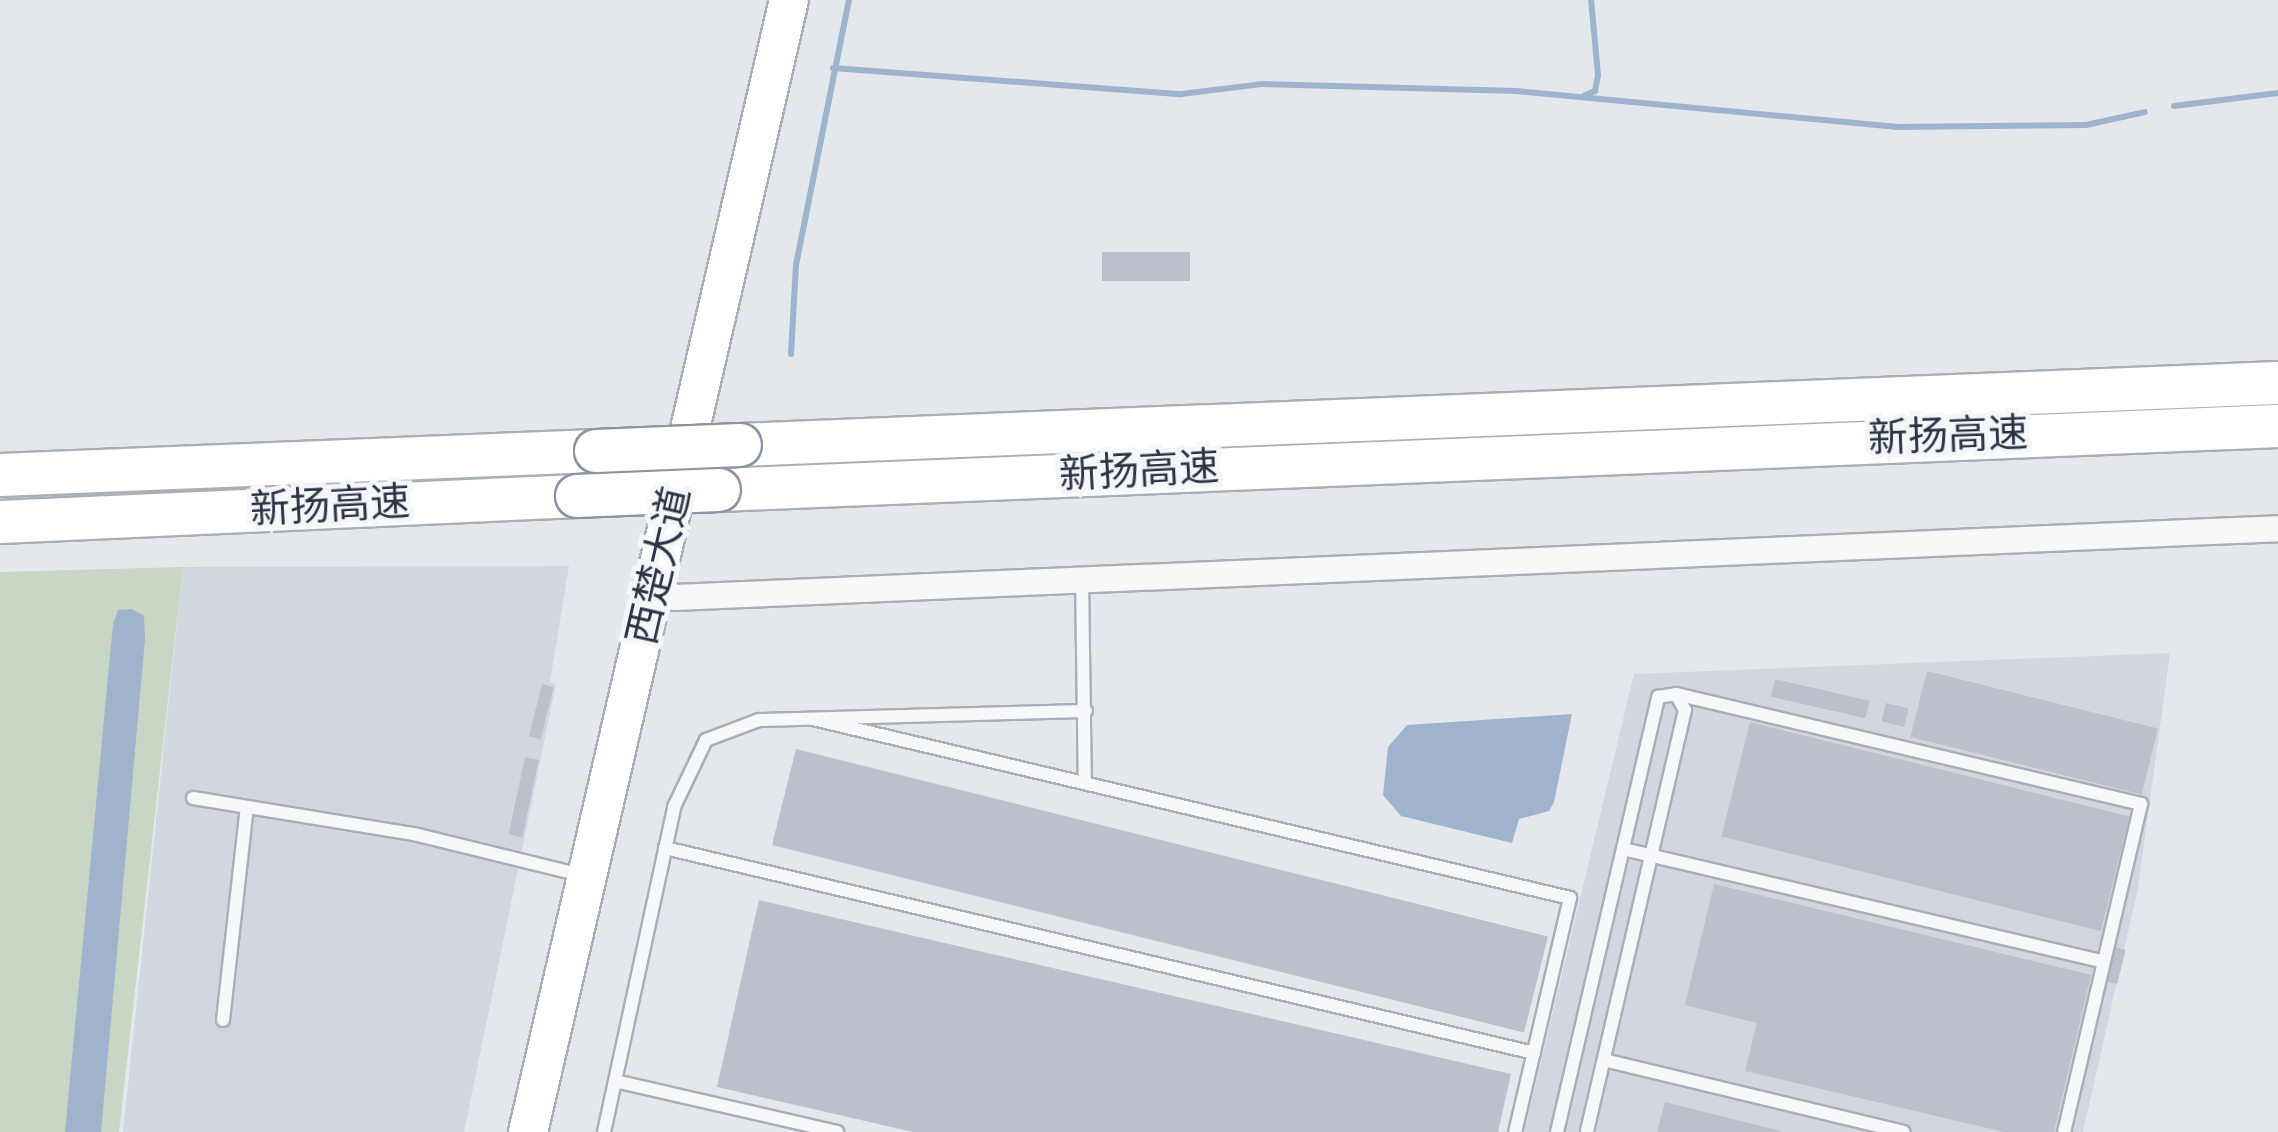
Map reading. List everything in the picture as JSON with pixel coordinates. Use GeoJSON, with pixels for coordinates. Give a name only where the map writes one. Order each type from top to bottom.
{"type":"FeatureCollection","features":[{"type":"Feature","properties":{"kind":"highway","name":"新扬高速"},"geometry":{"type":"LineString","coordinates":[[0,475],[2278,383]]}},
{"type":"Feature","properties":{"kind":"highway","name":"新扬高速"},"geometry":{"type":"LineString","coordinates":[[0,522],[2278,426]]}},
{"type":"Feature","properties":{"kind":"main road","name":"西楚大道"},"geometry":{"type":"LineString","coordinates":[[528,1132],[789,0]]}},
{"type":"Feature","properties":{"kind":"street"},"geometry":{"type":"LineString","coordinates":[[655,590],[676,597],[2278,528]]}},
{"type":"Feature","properties":{"kind":"lane"},"geometry":{"type":"LineString","coordinates":[[1082,579],[1086,783]]}},
{"type":"Feature","properties":{"kind":"lane"},"geometry":{"type":"LineString","coordinates":[[1587,1132],[1685,710],[1676,694]]}},
{"type":"Feature","properties":{"kind":"lane"},"geometry":{"type":"LineString","coordinates":[[1558,1132],[1658,697],[1676,694],[2141,804],[2064,1132]]}},
{"type":"Feature","properties":{"kind":"lane"},"geometry":{"type":"LineString","coordinates":[[604,1132],[665,848],[687,771],[706,740],[758,720],[1086,711]]}},
{"type":"Feature","properties":{"kind":"lane"},"geometry":{"type":"LineString","coordinates":[[813,718],[1570,898],[1515,1132]]}},
{"type":"Feature","properties":{"kind":"lane"},"geometry":{"type":"LineString","coordinates":[[193,798],[414,834],[588,877]]}},
{"type":"Feature","properties":{"kind":"lane"},"geometry":{"type":"LineString","coordinates":[[222,1020],[246,807]]}},
{"type":"Feature","properties":{"kind":"lane"},"geometry":{"type":"LineString","coordinates":[[665,848],[1534,1053]]}},
{"type":"Feature","properties":{"kind":"lane"},"geometry":{"type":"LineString","coordinates":[[1623,848],[2103,962]]}},
{"type":"Feature","properties":{"kind":"lane"},"geometry":{"type":"LineString","coordinates":[[1604,1060],[1903,1132]]}},
{"type":"Feature","properties":{"kind":"lane"},"geometry":{"type":"LineString","coordinates":[[615,1081],[837,1132]]}},
{"type":"Feature","properties":{"kind":"shaded area"},"geometry":{"type":"Polygon","coordinates":[[[569,566],[550,682],[556,684],[464,1132],[123,1132],[183,567],[569,566]]]}},
{"type":"Feature","properties":{"kind":"shaded area"},"geometry":{"type":"Polygon","coordinates":[[[2170,653],[2138,888],[2083,1132],[1524,1132],[1634,674],[2170,653]]]}},
{"type":"Feature","properties":{"kind":"green space"},"geometry":{"type":"Polygon","coordinates":[[[183,567],[119,1132],[0,1132],[0,572],[183,567]]]}},
{"type":"Feature","properties":{"kind":"water"},"geometry":{"type":"Polygon","coordinates":[[[132,609],[144,616],[145,639],[101,1132],[65,1132],[113,624],[118,610],[132,609]]]}},
{"type":"Feature","properties":{"kind":"water"},"geometry":{"type":"Polygon","coordinates":[[[1572,714],[1554,802],[1549,811],[1519,819],[1512,843],[1401,816],[1383,795],[1388,747],[1407,725],[1572,714]]]}},
{"type":"Feature","properties":{"kind":"building"},"geometry":{"type":"Polygon","coordinates":[[[1102,252],[1190,252],[1190,281],[1102,281],[1102,252]]]}},
{"type":"Feature","properties":{"kind":"building"},"geometry":{"type":"Polygon","coordinates":[[[1927,671],[2158,729],[2141,795],[1911,737],[1927,671]]]}},
{"type":"Feature","properties":{"kind":"building"},"geometry":{"type":"Polygon","coordinates":[[[1775,679],[1870,701],[1865,718],[1771,697],[1775,679]]]}},
{"type":"Feature","properties":{"kind":"building"},"geometry":{"type":"Polygon","coordinates":[[[542,684],[554,687],[541,739],[529,736],[542,684]]]}},
{"type":"Feature","properties":{"kind":"building"},"geometry":{"type":"Polygon","coordinates":[[[1886,703],[1908,708],[1904,727],[1882,722],[1886,703]]]}},
{"type":"Feature","properties":{"kind":"building"},"geometry":{"type":"Polygon","coordinates":[[[1750,722],[2129,817],[2101,931],[1721,836],[1750,722]]]}},
{"type":"Feature","properties":{"kind":"building"},"geometry":{"type":"Polygon","coordinates":[[[796,749],[1548,936],[1524,1033],[772,845],[796,749]]]}},
{"type":"Feature","properties":{"kind":"building"},"geometry":{"type":"Polygon","coordinates":[[[525,757],[539,760],[522,837],[509,834],[525,757]]]}},
{"type":"Feature","properties":{"kind":"building"},"geometry":{"type":"Polygon","coordinates":[[[1714,884],[2091,975],[2054,1132],[2004,1132],[1745,1071],[1757,1023],[1685,1005],[1714,884]]]}},
{"type":"Feature","properties":{"kind":"building"},"geometry":{"type":"Polygon","coordinates":[[[759,900],[1511,1074],[1498,1132],[913,1132],[717,1087],[759,900]]]}},
{"type":"Feature","properties":{"kind":"building"},"geometry":{"type":"Polygon","coordinates":[[[2114,947],[2126,950],[2117,984],[2106,981],[2114,947]]]}},
{"type":"Feature","properties":{"kind":"building"},"geometry":{"type":"Polygon","coordinates":[[[1665,1102],[1781,1131],[1657,1132],[1665,1102]]]}},
{"type":"Feature","properties":{"kind":"waterway"},"geometry":{"type":"LineString","coordinates":[[791,354],[796,265],[849,0]]}},
{"type":"Feature","properties":{"kind":"waterway"},"geometry":{"type":"LineString","coordinates":[[1585,95],[1595,91],[1598,75],[1591,0]]}},
{"type":"Feature","properties":{"kind":"waterway"},"geometry":{"type":"LineString","coordinates":[[833,68],[1181,94],[1263,84],[1516,91],[1895,127],[2086,125],[2145,112]]}},
{"type":"Feature","properties":{"kind":"waterway"},"geometry":{"type":"LineString","coordinates":[[2174,106],[2278,93]]}}]}
